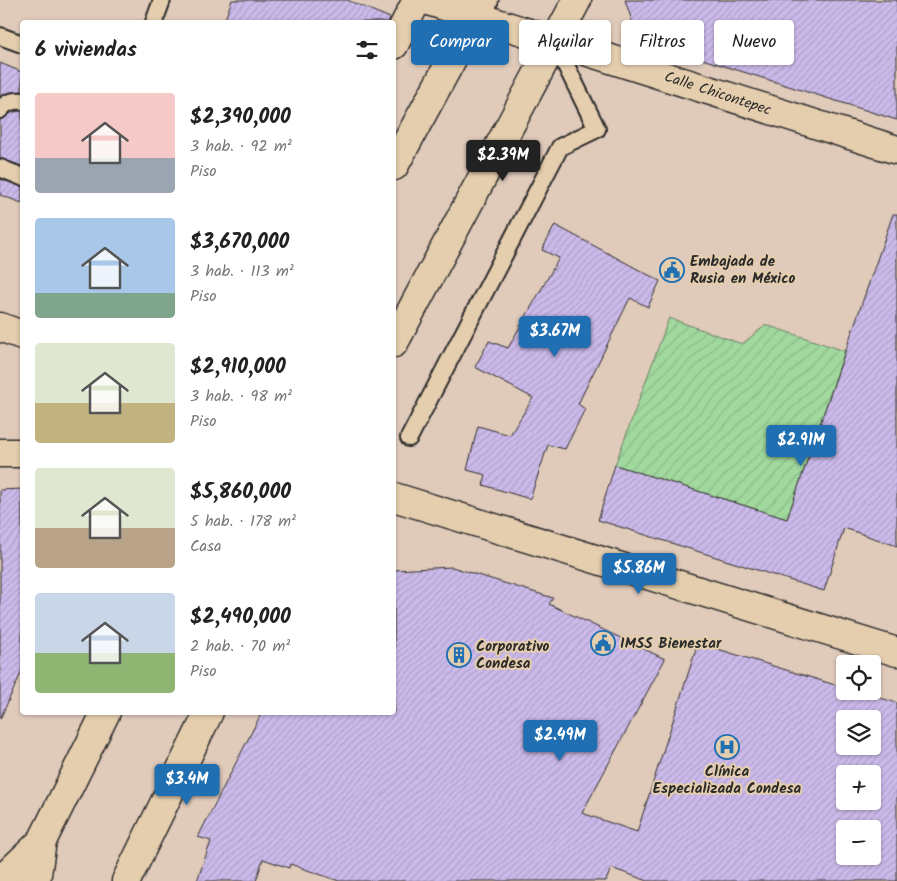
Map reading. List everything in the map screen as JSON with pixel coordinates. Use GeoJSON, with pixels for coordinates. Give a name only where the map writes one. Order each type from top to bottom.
{"type":"FeatureCollection","features":[{"type":"Feature","properties":{"kind":"street"},"geometry":{"type":"LineString","coordinates":[[396,41],[417,0]]}},
{"type":"Feature","properties":{"kind":"street","name":"Calle Chicontepec"},"geometry":{"type":"LineString","coordinates":[[425,0],[479,8],[519,26]]}},
{"type":"Feature","properties":{"kind":"street"},"geometry":{"type":"LineString","coordinates":[[566,20],[577,0]]}},
{"type":"Feature","properties":{"kind":"street"},"geometry":{"type":"LineString","coordinates":[[396,162],[479,8]]}},
{"type":"Feature","properties":{"kind":"street","name":"Calle Chicontepec"},"geometry":{"type":"LineString","coordinates":[[611,59],[897,150]]}},
{"type":"Feature","properties":{"kind":"street"},"geometry":{"type":"LineString","coordinates":[[396,339],[541,65]]}},
{"type":"Feature","properties":{"kind":"street"},"geometry":{"type":"LineString","coordinates":[[0,327],[20,334]]}},
{"type":"Feature","properties":{"kind":"street"},"geometry":{"type":"LineString","coordinates":[[0,453],[20,452]]}},
{"type":"Feature","properties":{"kind":"street"},"geometry":{"type":"LineString","coordinates":[[396,498],[897,652]]}},
{"type":"Feature","properties":{"kind":"street"},"geometry":{"type":"LineString","coordinates":[[36,881],[42,841],[105,715]]}},
{"type":"Feature","properties":{"kind":"street"},"geometry":{"type":"LineString","coordinates":[[126,881],[208,715]]}},
{"type":"Feature","properties":{"kind":"street"},"geometry":{"type":"LineString","coordinates":[[0,881],[42,841]]}},
{"type":"Feature","properties":{"kind":"lane"},"geometry":{"type":"LineString","coordinates":[[155,20],[162,0]]}},
{"type":"Feature","properties":{"kind":"lane"},"geometry":{"type":"LineString","coordinates":[[0,36],[20,43]]}},
{"type":"Feature","properties":{"kind":"lane"},"geometry":{"type":"LineString","coordinates":[[409,438],[560,147],[597,129],[566,65]]}},
{"type":"Feature","properties":{"kind":"lane"},"geometry":{"type":"LineString","coordinates":[[0,110],[4,105],[14,100],[20,101]]}},
{"type":"Feature","properties":{"kind":"lane"},"geometry":{"type":"LineString","coordinates":[[0,168],[20,175]]}},
{"type":"Feature","properties":{"kind":"green space"},"geometry":{"type":"Polygon","coordinates":[[[669,318],[742,344],[766,325],[845,351],[787,519],[615,465],[669,318]]]}},
{"type":"Feature","properties":{"kind":"building"},"geometry":{"type":"Polygon","coordinates":[[[232,0],[347,0],[390,18],[389,20],[225,20],[232,0]]]}},
{"type":"Feature","properties":{"kind":"building"},"geometry":{"type":"Polygon","coordinates":[[[625,0],[897,0],[897,120],[721,65],[794,65],[794,20],[714,20],[714,63],[704,60],[704,20],[632,20],[625,0]]]}},
{"type":"Feature","properties":{"kind":"building"},"geometry":{"type":"Polygon","coordinates":[[[0,63],[20,71],[20,91],[10,92],[0,96],[0,63]]]}},
{"type":"Feature","properties":{"kind":"building"},"geometry":{"type":"Polygon","coordinates":[[[20,111],[20,165],[0,158],[0,120],[13,112],[20,111]]]}},
{"type":"Feature","properties":{"kind":"building"},"geometry":{"type":"Polygon","coordinates":[[[0,179],[20,186],[20,202],[0,195],[0,179]]]}},
{"type":"Feature","properties":{"kind":"building"},"geometry":{"type":"Polygon","coordinates":[[[893,214],[897,214],[897,546],[844,528],[824,591],[598,520],[615,465],[787,519],[893,214]]]}},
{"type":"Feature","properties":{"kind":"building"},"geometry":{"type":"Polygon","coordinates":[[[555,225],[660,281],[648,307],[630,298],[578,404],[585,409],[565,449],[548,445],[530,499],[483,485],[486,475],[467,470],[478,426],[510,435],[533,398],[475,367],[489,341],[508,348],[559,258],[542,250],[555,225]]]}},
{"type":"Feature","properties":{"kind":"building"},"geometry":{"type":"Polygon","coordinates":[[[20,489],[20,675],[0,719],[0,490],[20,489]]]}},
{"type":"Feature","properties":{"kind":"building"},"geometry":{"type":"Polygon","coordinates":[[[452,567],[553,598],[549,604],[665,659],[582,813],[637,832],[698,643],[836,685],[836,700],[881,700],[881,698],[897,703],[897,881],[648,881],[611,868],[606,881],[339,881],[290,864],[289,868],[263,859],[256,881],[197,881],[211,841],[198,837],[260,715],[396,715],[396,570],[452,567]]]}},
{"type":"Feature","properties":{"kind":"place","name":"Embajada de Rusia en México"},"geometry":{"type":"Point","coordinates":[672,270]}},
{"type":"Feature","properties":{"kind":"place","name":"IMSS Bienestar"},"geometry":{"type":"Point","coordinates":[603,643]}},
{"type":"Feature","properties":{"kind":"place","name":"Corporativo Condesa"},"geometry":{"type":"Point","coordinates":[459,655]}},
{"type":"Feature","properties":{"kind":"place","name":"Clínica Especializada Condesa"},"geometry":{"type":"Point","coordinates":[727,747]}}]}
